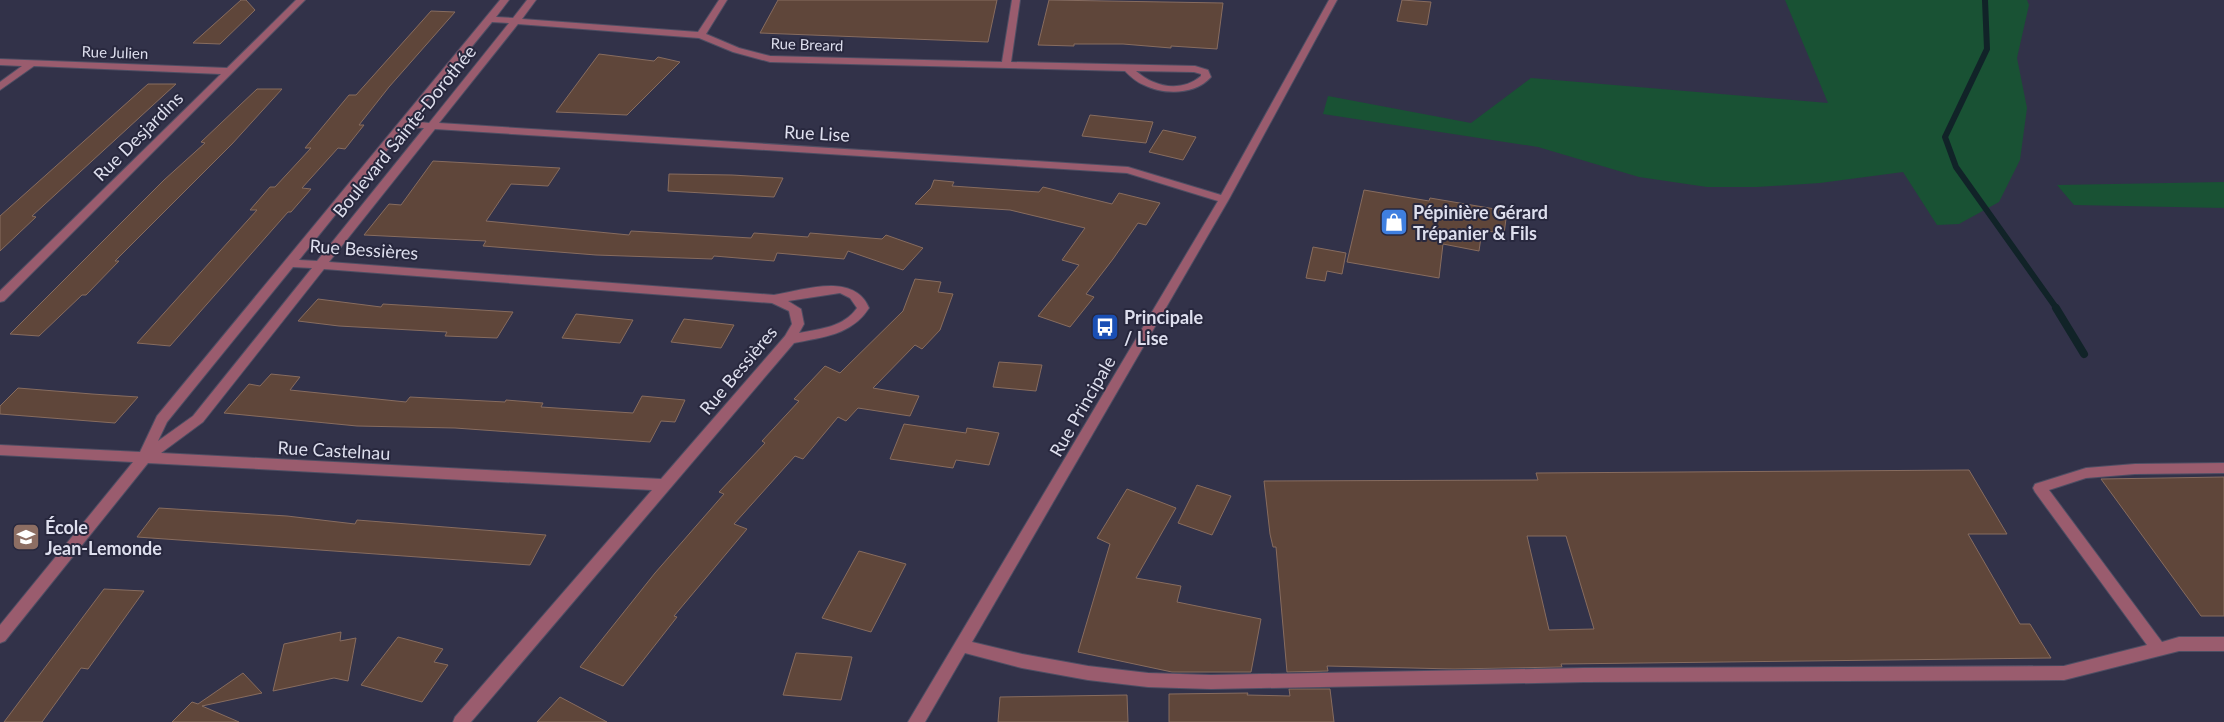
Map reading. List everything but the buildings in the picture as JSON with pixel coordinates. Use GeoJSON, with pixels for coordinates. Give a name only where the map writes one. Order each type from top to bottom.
{"type":"FeatureCollection","features":[{"type":"Feature","properties":{"kind":"street","name":"Rue Desjardins"},"geometry":{"type":"LineString","coordinates":[[0,298],[301,0]]}},
{"type":"Feature","properties":{"kind":"street","name":"Boulevard Sainte-Dorothée"},"geometry":{"type":"LineString","coordinates":[[0,636],[143,459],[162,419],[505,0]]}},
{"type":"Feature","properties":{"kind":"street","name":"Boulevard Sainte-Dorothée"},"geometry":{"type":"LineString","coordinates":[[143,459],[198,419],[532,0]]}},
{"type":"Feature","properties":{"kind":"street"},"geometry":{"type":"LineString","coordinates":[[701,35],[723,0]]}},
{"type":"Feature","properties":{"kind":"street"},"geometry":{"type":"LineString","coordinates":[[1006,64],[1016,0]]}},
{"type":"Feature","properties":{"kind":"street","name":"Rue Principale"},"geometry":{"type":"LineString","coordinates":[[916,722],[1224,198],[1333,0]]}},
{"type":"Feature","properties":{"kind":"street","name":"Rue Breard"},"geometry":{"type":"LineString","coordinates":[[490,19],[701,35],[736,50],[770,59],[1195,69],[1205,72],[1206,77],[1200,84],[1184,88],[1159,87],[1146,83],[1127,68]]}},
{"type":"Feature","properties":{"kind":"street","name":"Rue Julien"},"geometry":{"type":"LineString","coordinates":[[0,62],[229,71]]}},
{"type":"Feature","properties":{"kind":"street"},"geometry":{"type":"LineString","coordinates":[[0,87],[32,63]]}},
{"type":"Feature","properties":{"kind":"street","name":"Rue Lise"},"geometry":{"type":"LineString","coordinates":[[404,124],[1128,170],[1224,198]]}},
{"type":"Feature","properties":{"kind":"street","name":"Rue Bessières"},"geometry":{"type":"LineString","coordinates":[[290,263],[774,299],[794,309],[798,324],[790,339],[461,722]]}},
{"type":"Feature","properties":{"kind":"street"},"geometry":{"type":"LineString","coordinates":[[774,299],[840,289],[850,291],[860,300],[863,308],[858,318],[846,326],[790,339]]}},
{"type":"Feature","properties":{"kind":"street","name":"Rue Castelnau"},"geometry":{"type":"LineString","coordinates":[[0,450],[666,485]]}},
{"type":"Feature","properties":{"kind":"street"},"geometry":{"type":"LineString","coordinates":[[2159,650],[2040,488],[2086,473],[2135,469],[2224,468]]}},
{"type":"Feature","properties":{"kind":"street"},"geometry":{"type":"LineString","coordinates":[[962,646],[1022,661],[1088,673],[1148,680],[1211,682],[1594,675],[2064,673],[2179,644],[2224,644]]}},
{"type":"Feature","properties":{"kind":"green space"},"geometry":{"type":"Polygon","coordinates":[[[1785,0],[2027,0],[2029,5],[2017,58],[2027,108],[2020,160],[1999,202],[1959,224],[1937,225],[1903,172],[1820,183],[1757,187],[1707,187],[1639,177],[1538,147],[1323,114],[1328,96],[1471,123],[1531,78],[1828,103],[1785,0]]]}},
{"type":"Feature","properties":{"kind":"green space"},"geometry":{"type":"Polygon","coordinates":[[[2224,182],[2224,208],[2074,205],[2057,185],[2224,182]]]}},
{"type":"Feature","properties":{"kind":"waterway"},"geometry":{"type":"LineString","coordinates":[[1985,0],[1987,49],[1945,137],[1956,167],[2057,309]]}},
{"type":"Feature","properties":{"kind":"waterway"},"geometry":{"type":"LineString","coordinates":[[2056,308],[2084,354]]}},
{"type":"Feature","properties":{"kind":"place","name":"Pépinière Gérard Trépanier & Fils"},"geometry":{"type":"Point","coordinates":[1394,222]}},
{"type":"Feature","properties":{"kind":"place","name":"Principale / Lise"},"geometry":{"type":"Point","coordinates":[1105,327]}},
{"type":"Feature","properties":{"kind":"place","name":"École Jean-Lemonde"},"geometry":{"type":"Point","coordinates":[26,537]}}]}
